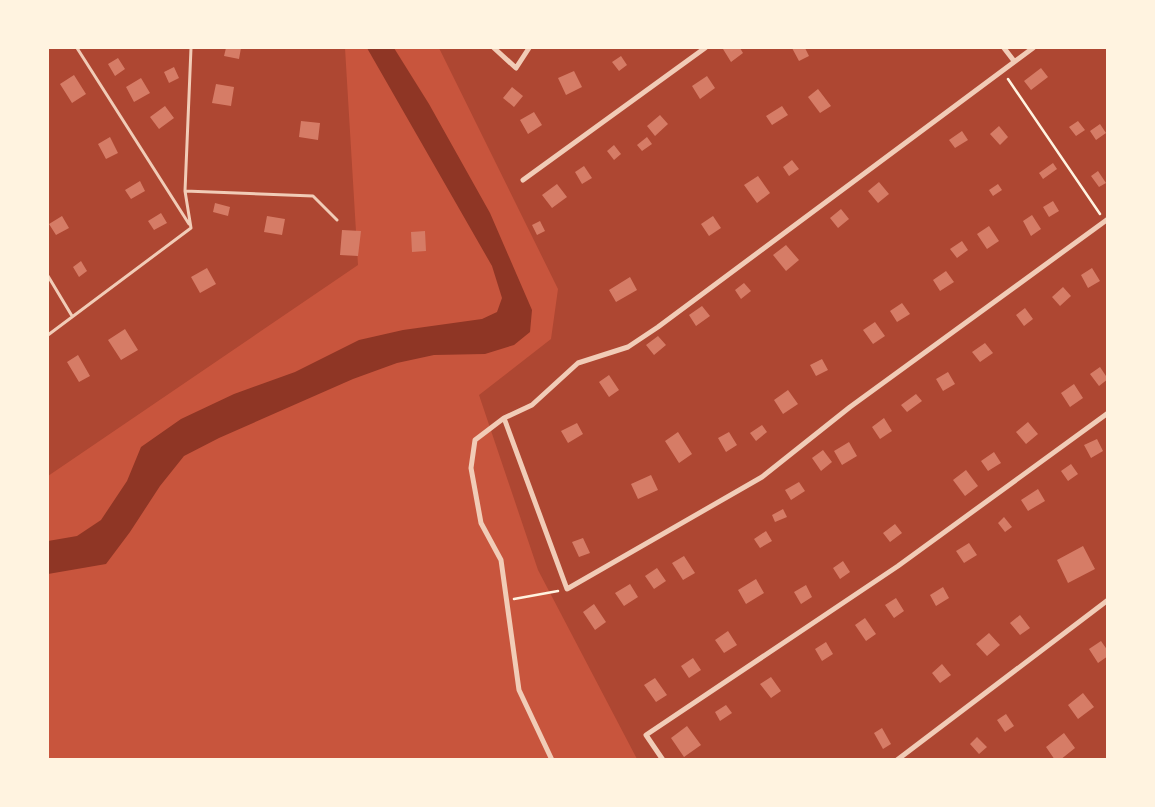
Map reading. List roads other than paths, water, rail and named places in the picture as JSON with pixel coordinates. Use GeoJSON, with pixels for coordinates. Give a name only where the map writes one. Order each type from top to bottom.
{"type":"FeatureCollection","features":[{"type":"Feature","properties":{"kind":"street"},"geometry":{"type":"LineString","coordinates":[[494,48],[516,68],[529,48]]}},
{"type":"Feature","properties":{"kind":"street"},"geometry":{"type":"LineString","coordinates":[[523,180],[705,48]]}},
{"type":"Feature","properties":{"kind":"street"},"geometry":{"type":"LineString","coordinates":[[1004,48],[1014,61]]}},
{"type":"Feature","properties":{"kind":"street"},"geometry":{"type":"LineString","coordinates":[[552,760],[518,690],[508,601],[501,560],[481,523],[471,468],[475,440],[504,418],[532,405],[578,363],[628,346],[658,327],[1033,48]]}},
{"type":"Feature","properties":{"kind":"street"},"geometry":{"type":"LineString","coordinates":[[504,418],[567,589],[762,478],[850,407],[1106,220]]}},
{"type":"Feature","properties":{"kind":"street"},"geometry":{"type":"LineString","coordinates":[[663,760],[646,735],[898,566],[1108,413]]}},
{"type":"Feature","properties":{"kind":"street"},"geometry":{"type":"LineString","coordinates":[[897,760],[1108,600]]}},
{"type":"Feature","properties":{"kind":"lane"},"geometry":{"type":"LineString","coordinates":[[77,48],[191,228]]}},
{"type":"Feature","properties":{"kind":"lane"},"geometry":{"type":"LineString","coordinates":[[191,48],[185,191],[191,228]]}},
{"type":"Feature","properties":{"kind":"lane"},"geometry":{"type":"LineString","coordinates":[[185,191],[313,196],[337,220]]}},
{"type":"Feature","properties":{"kind":"lane"},"geometry":{"type":"LineString","coordinates":[[48,335],[191,228]]}},
{"type":"Feature","properties":{"kind":"lane"},"geometry":{"type":"LineString","coordinates":[[48,276],[72,316]]}}]}
